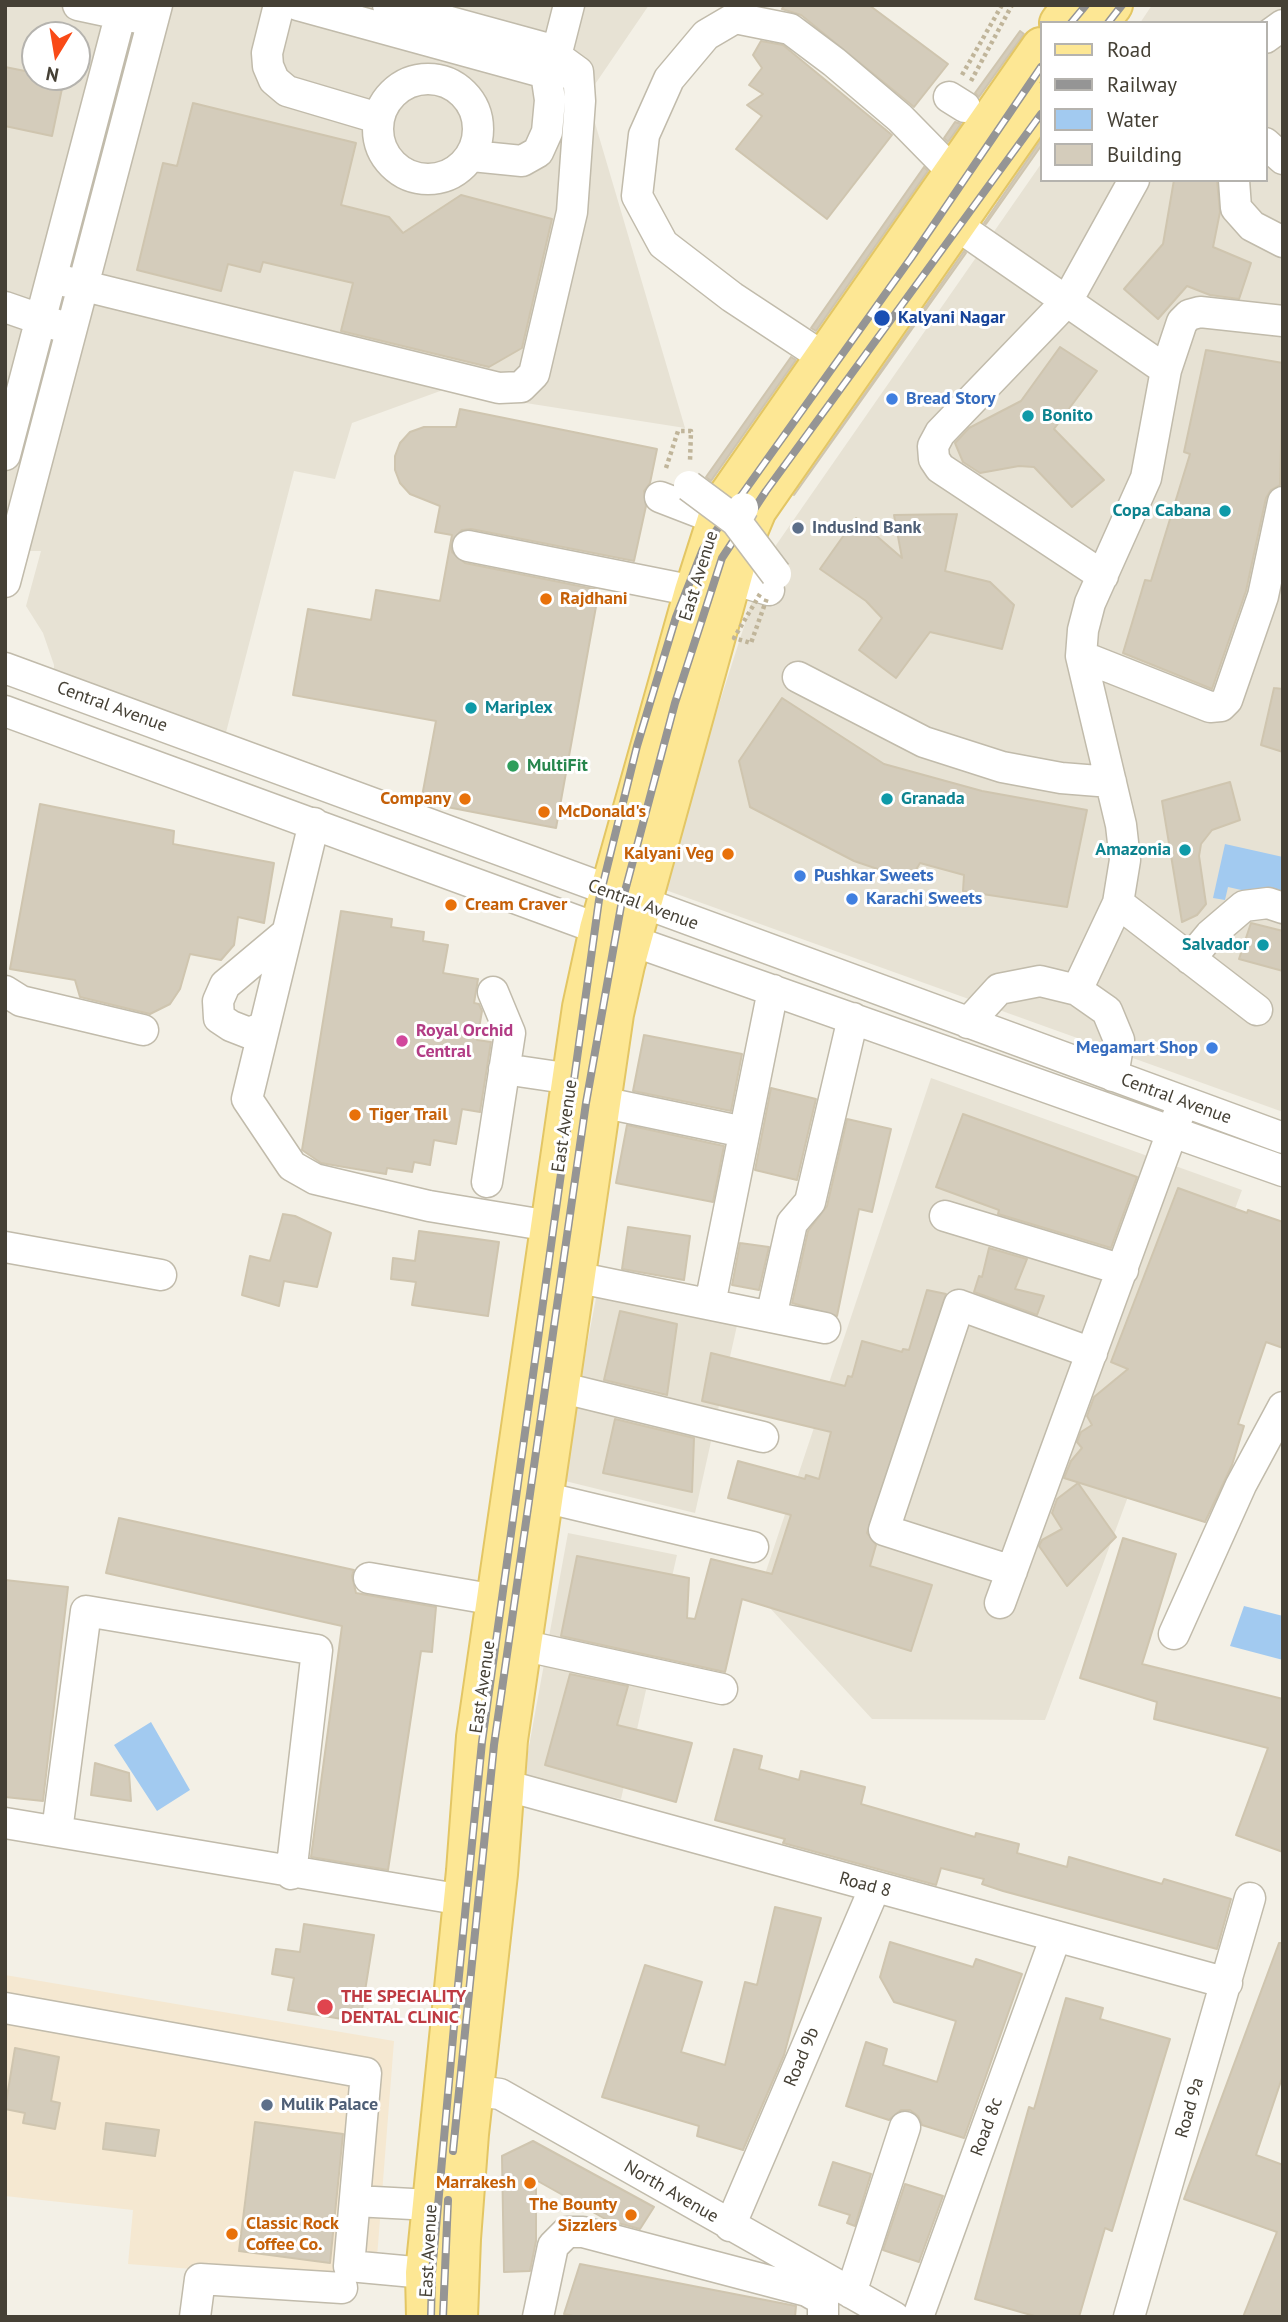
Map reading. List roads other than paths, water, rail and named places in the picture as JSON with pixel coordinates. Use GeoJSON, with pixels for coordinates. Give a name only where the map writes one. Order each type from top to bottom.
{"type":"FeatureCollection","features":[{"type":"Feature","properties":{"kind":"main road"},"geometry":{"type":"LineString","coordinates":[[1073,13],[1113,5]]}},
{"type":"Feature","properties":{"kind":"main road","name":"East Avenue"},"geometry":{"type":"LineString","coordinates":[[426,2317],[425,2273],[432,2205],[458,2088],[498,1874],[504,1785],[521,1645],[614,1014],[621,917],[694,591],[732,516],[729,494],[1040,48]]}},
{"type":"Feature","properties":{"kind":"main road","name":"East Avenue"},"geometry":{"type":"LineString","coordinates":[[458,2317],[458,2088],[463,1900],[476,1737],[582,1007],[621,917],[747,531],[757,510],[1040,103]]}},
{"type":"Feature","properties":{"kind":"street"},"geometry":{"type":"LineString","coordinates":[[5,582],[155,13],[78,5]]}},
{"type":"Feature","properties":{"kind":"street"},"geometry":{"type":"LineString","coordinates":[[279,5],[267,53],[268,66],[274,80],[287,91],[378,118]]}},
{"type":"Feature","properties":{"kind":"street"},"geometry":{"type":"LineString","coordinates":[[388,5],[442,32]]}},
{"type":"Feature","properties":{"kind":"street"},"geometry":{"type":"LineString","coordinates":[[472,156],[522,161],[538,152],[547,132],[550,100],[560,67],[569,5]]}},
{"type":"Feature","properties":{"kind":"street"},"geometry":{"type":"LineString","coordinates":[[52,278],[499,388],[521,387],[534,374],[572,212],[580,101],[560,67],[442,32],[317,8]]}},
{"type":"Feature","properties":{"kind":"street"},"geometry":{"type":"LineString","coordinates":[[5,455],[122,10]]}},
{"type":"Feature","properties":{"kind":"street"},"geometry":{"type":"LineString","coordinates":[[823,357],[732,297],[663,244],[637,196],[643,135],[669,79],[706,34],[735,18],[790,29],[834,62],[892,112],[953,172]]}},
{"type":"Feature","properties":{"kind":"street"},"geometry":{"type":"LineString","coordinates":[[1267,37],[1283,25]]}},
{"type":"Feature","properties":{"kind":"street"},"geometry":{"type":"LineString","coordinates":[[409,83],[444,83],[461,91],[471,103],[478,119],[478,138],[472,156],[462,167],[436,178],[408,175],[385,157],[377,134],[378,118],[386,99],[394,90],[409,83]]}},
{"type":"Feature","properties":{"kind":"street"},"geometry":{"type":"LineString","coordinates":[[1267,144],[1283,159]]}},
{"type":"Feature","properties":{"kind":"street"},"geometry":{"type":"LineString","coordinates":[[1102,576],[940,468],[934,459],[933,446],[940,433],[1067,300],[1132,182]]}},
{"type":"Feature","properties":{"kind":"street"},"geometry":{"type":"LineString","coordinates":[[1234,182],[1236,208],[1252,226],[1283,242]]}},
{"type":"Feature","properties":{"kind":"street"},"geometry":{"type":"LineString","coordinates":[[955,224],[1166,370]]}},
{"type":"Feature","properties":{"kind":"street"},"geometry":{"type":"LineString","coordinates":[[5,307],[71,330]]}},
{"type":"Feature","properties":{"kind":"street"},"geometry":{"type":"LineString","coordinates":[[1077,990],[1118,903],[1125,860],[1121,825],[1082,656],[1083,630],[1090,603],[1146,478],[1166,370],[1182,322],[1189,315],[1200,312],[1283,321]]}},
{"type":"Feature","properties":{"kind":"street"},"geometry":{"type":"LineString","coordinates":[[675,500],[732,516],[777,579],[733,579]]}},
{"type":"Feature","properties":{"kind":"street"},"geometry":{"type":"LineString","coordinates":[[1082,656],[1210,708],[1221,706],[1227,700],[1263,596],[1283,502]]}},
{"type":"Feature","properties":{"kind":"street"},"geometry":{"type":"LineString","coordinates":[[468,546],[694,591]]}},
{"type":"Feature","properties":{"kind":"street","name":"Central Avenue"},"geometry":{"type":"LineString","coordinates":[[5,668],[621,917],[773,990],[1283,1171]]}},
{"type":"Feature","properties":{"kind":"street"},"geometry":{"type":"LineString","coordinates":[[798,677],[924,742],[1002,768],[1061,778],[1111,782]]}},
{"type":"Feature","properties":{"kind":"street","name":"Central Avenue"},"geometry":{"type":"LineString","coordinates":[[6,713],[314,823],[968,1023],[1283,1138]]}},
{"type":"Feature","properties":{"kind":"street"},"geometry":{"type":"LineString","coordinates":[[314,823],[247,1099],[292,1166],[315,1179],[429,1206],[550,1226]]}},
{"type":"Feature","properties":{"kind":"street"},"geometry":{"type":"LineString","coordinates":[[1118,903],[1257,1010]]}},
{"type":"Feature","properties":{"kind":"street"},"geometry":{"type":"LineString","coordinates":[[1190,960],[1210,935],[1244,906],[1268,903],[1283,908]]}},
{"type":"Feature","properties":{"kind":"street"},"geometry":{"type":"LineString","coordinates":[[264,1027],[249,1033],[230,1027],[219,1018],[218,1001],[225,985],[286,933]]}},
{"type":"Feature","properties":{"kind":"street"},"geometry":{"type":"LineString","coordinates":[[968,1023],[999,989],[1040,981],[1077,990],[1107,1011],[1119,1040],[1113,1076]]}},
{"type":"Feature","properties":{"kind":"street"},"geometry":{"type":"LineString","coordinates":[[710,1304],[773,990]]}},
{"type":"Feature","properties":{"kind":"street"},"geometry":{"type":"LineString","coordinates":[[5,991],[21,1001],[143,1030]]}},
{"type":"Feature","properties":{"kind":"street"},"geometry":{"type":"LineString","coordinates":[[487,1182],[510,1033],[493,992]]}},
{"type":"Feature","properties":{"kind":"street"},"geometry":{"type":"LineString","coordinates":[[771,1317],[792,1223],[810,1202],[853,1018]]}},
{"type":"Feature","properties":{"kind":"street"},"geometry":{"type":"LineString","coordinates":[[504,1069],[572,1079]]}},
{"type":"Feature","properties":{"kind":"street"},"geometry":{"type":"LineString","coordinates":[[1000,1603],[1183,1101]]}},
{"type":"Feature","properties":{"kind":"street"},"geometry":{"type":"LineString","coordinates":[[601,1102],[744,1132]]}},
{"type":"Feature","properties":{"kind":"street"},"geometry":{"type":"LineString","coordinates":[[944,1216],[1123,1270]]}},
{"type":"Feature","properties":{"kind":"street"},"geometry":{"type":"LineString","coordinates":[[5,1247],[161,1275]]}},
{"type":"Feature","properties":{"kind":"street"},"geometry":{"type":"LineString","coordinates":[[575,1277],[825,1328]]}},
{"type":"Feature","properties":{"kind":"street"},"geometry":{"type":"LineString","coordinates":[[1012,1571],[884,1530],[959,1305],[1092,1353]]}},
{"type":"Feature","properties":{"kind":"street"},"geometry":{"type":"LineString","coordinates":[[559,1387],[763,1437]]}},
{"type":"Feature","properties":{"kind":"street"},"geometry":{"type":"LineString","coordinates":[[1174,1634],[1241,1485],[1283,1407]]}},
{"type":"Feature","properties":{"kind":"street"},"geometry":{"type":"LineString","coordinates":[[543,1497],[753,1547]]}},
{"type":"Feature","properties":{"kind":"street"},"geometry":{"type":"LineString","coordinates":[[369,1578],[496,1600]]}},
{"type":"Feature","properties":{"kind":"street"},"geometry":{"type":"LineString","coordinates":[[57,1831],[86,1611],[317,1650],[291,1874]]}},
{"type":"Feature","properties":{"kind":"street"},"geometry":{"type":"LineString","coordinates":[[521,1645],[722,1689]]}},
{"type":"Feature","properties":{"kind":"street","name":"Road 8"},"geometry":{"type":"LineString","coordinates":[[504,1785],[1227,1983]]}},
{"type":"Feature","properties":{"kind":"street"},"geometry":{"type":"LineString","coordinates":[[5,1823],[291,1874],[463,1900]]}},
{"type":"Feature","properties":{"kind":"street","name":"Road 9b"},"geometry":{"type":"LineString","coordinates":[[730,2226],[875,1887]]}},
{"type":"Feature","properties":{"kind":"street","name":"Road 9a"},"geometry":{"type":"LineString","coordinates":[[1129,2317],[1250,1898]]}},
{"type":"Feature","properties":{"kind":"street","name":"Road 8c"},"geometry":{"type":"LineString","coordinates":[[918,2317],[1056,1936]]}},
{"type":"Feature","properties":{"kind":"street"},"geometry":{"type":"LineString","coordinates":[[5,2008],[366,2073],[349,2266],[425,2273]]}},
{"type":"Feature","properties":{"kind":"street","name":"North Avenue"},"geometry":{"type":"LineString","coordinates":[[458,2088],[500,2094],[894,2317]]}},
{"type":"Feature","properties":{"kind":"street"},"geometry":{"type":"LineString","coordinates":[[851,2293],[905,2127]]}},
{"type":"Feature","properties":{"kind":"street"},"geometry":{"type":"LineString","coordinates":[[355,2201],[432,2205]]}},
{"type":"Feature","properties":{"kind":"street"},"geometry":{"type":"LineString","coordinates":[[538,2317],[553,2246],[568,2232],[583,2232],[807,2291],[823,2300],[823,2317]]}},
{"type":"Feature","properties":{"kind":"street"},"geometry":{"type":"LineString","coordinates":[[195,2317],[200,2279],[342,2288]]}},
{"type":"Feature","properties":{"kind":"water"},"geometry":{"type":"Polygon","coordinates":[[[1225,844],[1283,857],[1281,899],[1228,887],[1225,900],[1213,898],[1225,844]]]}},
{"type":"Feature","properties":{"kind":"water"},"geometry":{"type":"Polygon","coordinates":[[[1244,1606],[1283,1616],[1283,1660],[1230,1646],[1244,1606]]]}},
{"type":"Feature","properties":{"kind":"water"},"geometry":{"type":"Polygon","coordinates":[[[151,1722],[190,1790],[157,1811],[114,1745],[151,1722]]]}},
{"type":"Feature","properties":{"kind":"railway"},"geometry":{"type":"LineString","coordinates":[[1073,21],[1086,5]]}},
{"type":"Feature","properties":{"kind":"railway"},"geometry":{"type":"LineString","coordinates":[[1110,21],[1122,5]]}},
{"type":"Feature","properties":{"kind":"railway"},"geometry":{"type":"LineString","coordinates":[[431,2317],[432,2273],[482,1742],[599,900],[637,746],[676,617],[703,549],[911,258],[1040,68]]}},
{"type":"Feature","properties":{"kind":"railway"},"geometry":{"type":"LineString","coordinates":[[453,2151],[494,1745],[586,1103],[621,906],[675,703],[722,558],[766,491],[1040,115]]}},
{"type":"Feature","properties":{"kind":"railway"},"geometry":{"type":"LineString","coordinates":[[443,2317],[448,2200]]}},
{"type":"Feature","properties":{"kind":"place","name":"Kalyani Nagar"},"geometry":{"type":"Point","coordinates":[882,318]}},
{"type":"Feature","properties":{"kind":"place","name":"Bread Story"},"geometry":{"type":"Point","coordinates":[892,399]}},
{"type":"Feature","properties":{"kind":"place","name":"Bonito"},"geometry":{"type":"Point","coordinates":[1028,416]}},
{"type":"Feature","properties":{"kind":"place","name":"Copa Cabana"},"geometry":{"type":"Point","coordinates":[1225,511]}},
{"type":"Feature","properties":{"kind":"place","name":"IndusInd Bank"},"geometry":{"type":"Point","coordinates":[798,528]}},
{"type":"Feature","properties":{"kind":"place","name":"Rajdhani"},"geometry":{"type":"Point","coordinates":[546,599]}},
{"type":"Feature","properties":{"kind":"place","name":"Mariplex"},"geometry":{"type":"Point","coordinates":[471,708]}},
{"type":"Feature","properties":{"kind":"place","name":"MultiFit"},"geometry":{"type":"Point","coordinates":[513,766]}},
{"type":"Feature","properties":{"kind":"place","name":"Company"},"geometry":{"type":"Point","coordinates":[465,799]}},
{"type":"Feature","properties":{"kind":"place","name":"Granada"},"geometry":{"type":"Point","coordinates":[887,799]}},
{"type":"Feature","properties":{"kind":"place","name":"McDonald's"},"geometry":{"type":"Point","coordinates":[544,812]}},
{"type":"Feature","properties":{"kind":"place","name":"Amazonia"},"geometry":{"type":"Point","coordinates":[1185,850]}},
{"type":"Feature","properties":{"kind":"place","name":"Kalyani Veg"},"geometry":{"type":"Point","coordinates":[728,854]}},
{"type":"Feature","properties":{"kind":"place","name":"Pushkar Sweets"},"geometry":{"type":"Point","coordinates":[800,876]}},
{"type":"Feature","properties":{"kind":"place","name":"Karachi Sweets"},"geometry":{"type":"Point","coordinates":[852,899]}},
{"type":"Feature","properties":{"kind":"place","name":"Cream Craver"},"geometry":{"type":"Point","coordinates":[451,905]}},
{"type":"Feature","properties":{"kind":"place","name":"Salvador"},"geometry":{"type":"Point","coordinates":[1263,945]}},
{"type":"Feature","properties":{"kind":"place","name":"Royal Orchid Central"},"geometry":{"type":"Point","coordinates":[402,1041]}},
{"type":"Feature","properties":{"kind":"place","name":"Megamart Shop"},"geometry":{"type":"Point","coordinates":[1212,1048]}},
{"type":"Feature","properties":{"kind":"place","name":"Tiger Trail"},"geometry":{"type":"Point","coordinates":[355,1115]}},
{"type":"Feature","properties":{"kind":"place","name":"THE SPECIALITY DENTAL CLINIC"},"geometry":{"type":"Point","coordinates":[325,2007]}},
{"type":"Feature","properties":{"kind":"place","name":"Mulik Palace"},"geometry":{"type":"Point","coordinates":[267,2105]}},
{"type":"Feature","properties":{"kind":"place","name":"Marrakesh"},"geometry":{"type":"Point","coordinates":[530,2183]}},
{"type":"Feature","properties":{"kind":"place","name":"The Bounty Sizzlers"},"geometry":{"type":"Point","coordinates":[631,2215]}},
{"type":"Feature","properties":{"kind":"place","name":"Classic Rock Coffee Co."},"geometry":{"type":"Point","coordinates":[232,2234]}}]}
